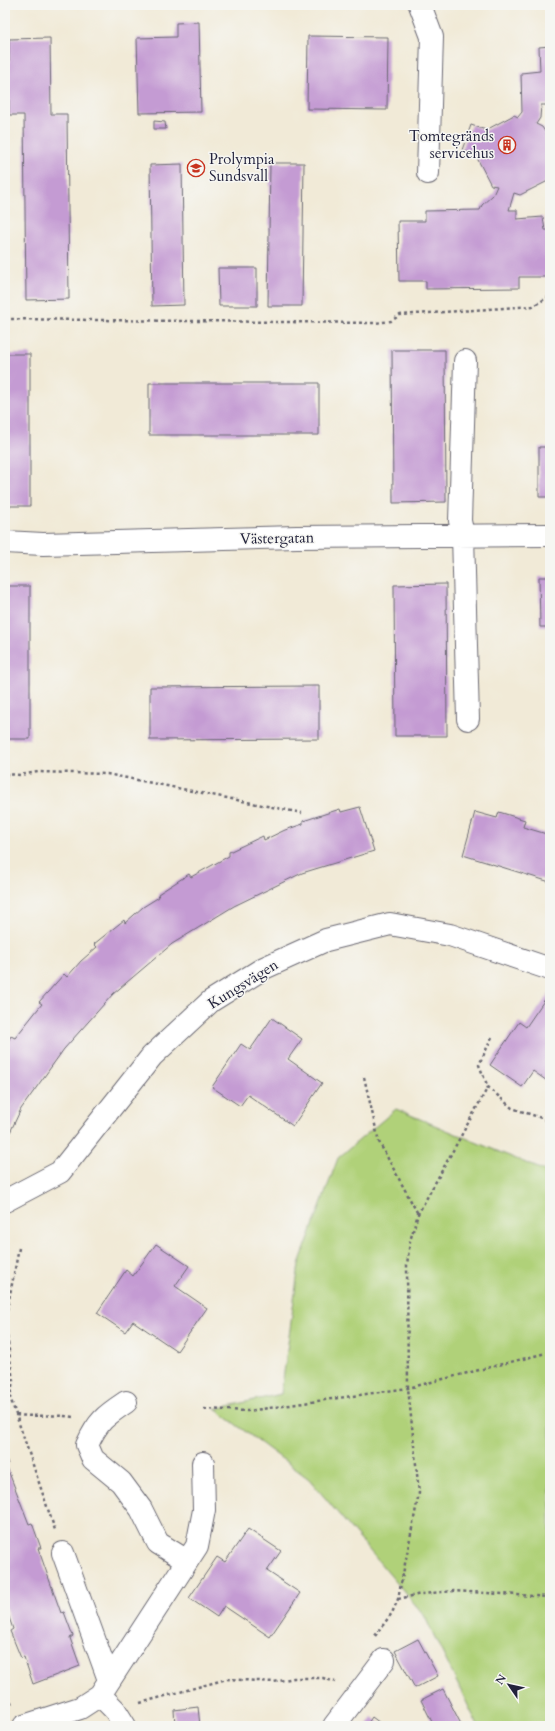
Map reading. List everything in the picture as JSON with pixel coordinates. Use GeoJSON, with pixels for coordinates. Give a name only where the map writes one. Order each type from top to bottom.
{"type":"FeatureCollection","features":[{"type":"Feature","properties":{"kind":"street"},"geometry":{"type":"LineString","coordinates":[[420,5],[432,37],[428,173]]}},
{"type":"Feature","properties":{"kind":"street"},"geometry":{"type":"LineString","coordinates":[[465,361],[460,521],[463,535],[468,719]]}},
{"type":"Feature","properties":{"kind":"street","name":"Västergatan"},"geometry":{"type":"LineString","coordinates":[[5,542],[43,544],[297,537],[463,535],[550,536]]}},
{"type":"Feature","properties":{"kind":"street","name":"Kungsvägen"},"geometry":{"type":"LineString","coordinates":[[5,1201],[60,1172],[152,1056],[211,1001],[264,968],[326,940],[390,924],[450,935],[550,969]]}},
{"type":"Feature","properties":{"kind":"street"},"geometry":{"type":"LineString","coordinates":[[126,1402],[107,1415],[95,1427],[87,1445],[93,1459],[121,1482],[141,1509],[158,1542],[187,1561]]}},
{"type":"Feature","properties":{"kind":"street"},"geometry":{"type":"LineString","coordinates":[[24,1726],[80,1708],[104,1688],[197,1546],[204,1510],[203,1463]]}},
{"type":"Feature","properties":{"kind":"street"},"geometry":{"type":"LineString","coordinates":[[63,1553],[104,1688],[120,1718]]}},
{"type":"Feature","properties":{"kind":"street"},"geometry":{"type":"LineString","coordinates":[[334,1726],[384,1660]]}},
{"type":"Feature","properties":{"kind":"path"},"geometry":{"type":"LineString","coordinates":[[5,319],[375,323],[391,321],[400,315],[533,306],[550,296]]}},
{"type":"Feature","properties":{"kind":"path"},"geometry":{"type":"LineString","coordinates":[[5,774],[20,775],[38,772],[107,774],[302,813]]}},
{"type":"Feature","properties":{"kind":"path"},"geometry":{"type":"LineString","coordinates":[[492,1037],[479,1065],[488,1087],[512,1108],[550,1121]]}},
{"type":"Feature","properties":{"kind":"path"},"geometry":{"type":"LineString","coordinates":[[364,1077],[379,1142],[418,1214]]}},
{"type":"Feature","properties":{"kind":"path"},"geometry":{"type":"LineString","coordinates":[[373,1640],[392,1613],[398,1599],[419,1494],[408,1388],[407,1265],[410,1241],[418,1214],[488,1087]]}},
{"type":"Feature","properties":{"kind":"path"},"geometry":{"type":"LineString","coordinates":[[19,1248],[5,1320],[13,1381],[10,1397],[63,1553]]}},
{"type":"Feature","properties":{"kind":"path"},"geometry":{"type":"LineString","coordinates":[[204,1409],[248,1411],[408,1388],[550,1352]]}},
{"type":"Feature","properties":{"kind":"path"},"geometry":{"type":"LineString","coordinates":[[16,1415],[54,1415],[76,1418],[95,1427]]}},
{"type":"Feature","properties":{"kind":"path"},"geometry":{"type":"LineString","coordinates":[[398,1599],[421,1594],[454,1591],[550,1597]]}},
{"type":"Feature","properties":{"kind":"path"},"geometry":{"type":"LineString","coordinates":[[120,1718],[227,1679],[274,1682],[294,1678],[323,1678],[341,1684],[357,1696]]}},
{"type":"Feature","properties":{"kind":"green space"},"geometry":{"type":"Polygon","coordinates":[[[396,1109],[550,1173],[550,1726],[478,1726],[424,1615],[309,1479],[215,1409],[281,1394],[299,1264],[338,1158],[396,1109]]]}},
{"type":"Feature","properties":{"kind":"building"},"geometry":{"type":"Polygon","coordinates":[[[199,22],[201,112],[139,113],[137,38],[176,37],[176,23],[199,22]]]}},
{"type":"Feature","properties":{"kind":"building"},"geometry":{"type":"Polygon","coordinates":[[[308,36],[388,37],[387,110],[307,109],[308,36]]]}},
{"type":"Feature","properties":{"kind":"building"},"geometry":{"type":"Polygon","coordinates":[[[50,38],[51,114],[67,114],[69,299],[26,300],[24,115],[9,115],[9,39],[50,38]]]}},
{"type":"Feature","properties":{"kind":"building"},"geometry":{"type":"Polygon","coordinates":[[[550,46],[550,105],[541,105],[540,118],[536,124],[542,127],[550,139],[550,175],[548,181],[520,195],[514,193],[509,210],[517,210],[517,219],[543,217],[545,230],[550,230],[550,266],[546,266],[546,277],[519,277],[519,288],[426,289],[426,281],[399,281],[398,221],[425,221],[425,211],[480,210],[482,205],[493,195],[497,186],[491,185],[476,156],[462,150],[471,125],[486,130],[514,115],[518,117],[522,112],[521,73],[540,71],[539,47],[550,46]]]}},
{"type":"Feature","properties":{"kind":"building"},"geometry":{"type":"Polygon","coordinates":[[[154,121],[165,122],[166,129],[154,129],[154,121]]]}},
{"type":"Feature","properties":{"kind":"building"},"geometry":{"type":"Polygon","coordinates":[[[270,163],[304,163],[302,306],[268,306],[270,163]]]}},
{"type":"Feature","properties":{"kind":"building"},"geometry":{"type":"Polygon","coordinates":[[[182,164],[184,305],[152,306],[150,165],[182,164]]]}},
{"type":"Feature","properties":{"kind":"building"},"geometry":{"type":"Polygon","coordinates":[[[218,268],[257,268],[257,306],[219,306],[218,268]]]}},
{"type":"Feature","properties":{"kind":"building"},"geometry":{"type":"Polygon","coordinates":[[[392,350],[445,350],[446,502],[393,503],[392,350]]]}},
{"type":"Feature","properties":{"kind":"building"},"geometry":{"type":"Polygon","coordinates":[[[5,354],[30,354],[30,506],[5,506],[5,354]]]}},
{"type":"Feature","properties":{"kind":"building"},"geometry":{"type":"Polygon","coordinates":[[[149,383],[319,383],[319,435],[149,435],[149,383]]]}},
{"type":"Feature","properties":{"kind":"building"},"geometry":{"type":"Polygon","coordinates":[[[539,447],[550,447],[550,497],[539,497],[539,447]]]}},
{"type":"Feature","properties":{"kind":"building"},"geometry":{"type":"Polygon","coordinates":[[[539,577],[550,577],[550,627],[540,627],[539,577]]]}},
{"type":"Feature","properties":{"kind":"building"},"geometry":{"type":"Polygon","coordinates":[[[446,584],[447,736],[395,736],[394,585],[446,584]]]}},
{"type":"Feature","properties":{"kind":"building"},"geometry":{"type":"Polygon","coordinates":[[[5,586],[30,586],[30,739],[5,739],[5,586]]]}},
{"type":"Feature","properties":{"kind":"building"},"geometry":{"type":"Polygon","coordinates":[[[319,686],[319,739],[150,740],[150,687],[319,686]]]}},
{"type":"Feature","properties":{"kind":"building"},"geometry":{"type":"Polygon","coordinates":[[[360,807],[374,851],[302,873],[234,906],[172,944],[113,994],[64,1049],[21,1109],[5,1143],[5,1046],[11,1036],[15,1038],[42,1004],[39,1002],[64,974],[67,977],[81,961],[97,947],[94,944],[124,920],[125,923],[143,907],[159,897],[158,894],[189,874],[191,877],[229,856],[229,852],[263,836],[264,840],[285,830],[303,824],[303,821],[340,809],[341,812],[360,807]]]}},
{"type":"Feature","properties":{"kind":"building"},"geometry":{"type":"Polygon","coordinates":[[[475,812],[497,818],[499,812],[525,820],[523,827],[550,835],[550,882],[463,855],[475,812]]]}},
{"type":"Feature","properties":{"kind":"building"},"geometry":{"type":"Polygon","coordinates":[[[550,992],[550,1083],[533,1071],[522,1087],[490,1065],[519,1022],[526,1027],[550,992]]]}},
{"type":"Feature","properties":{"kind":"building"},"geometry":{"type":"Polygon","coordinates":[[[272,1018],[302,1039],[288,1059],[322,1083],[293,1126],[248,1095],[240,1106],[212,1087],[241,1044],[250,1050],[272,1018]]]}},
{"type":"Feature","properties":{"kind":"building"},"geometry":{"type":"Polygon","coordinates":[[[156,1244],[189,1266],[175,1286],[207,1308],[177,1351],[133,1321],[125,1332],[97,1313],[126,1270],[133,1276],[156,1244]]]}},
{"type":"Feature","properties":{"kind":"building"},"geometry":{"type":"Polygon","coordinates":[[[5,1456],[8,1464],[6,1465],[29,1524],[32,1523],[41,1548],[38,1548],[61,1613],[64,1612],[73,1636],[70,1638],[80,1666],[33,1684],[24,1657],[21,1658],[10,1631],[13,1629],[5,1606],[5,1456]]]}},
{"type":"Feature","properties":{"kind":"building"},"geometry":{"type":"Polygon","coordinates":[[[248,1529],[281,1551],[267,1571],[300,1593],[270,1637],[224,1606],[217,1617],[189,1598],[217,1557],[225,1562],[248,1529]]]}},
{"type":"Feature","properties":{"kind":"building"},"geometry":{"type":"Polygon","coordinates":[[[418,1639],[438,1676],[415,1688],[395,1651],[418,1639]]]}},
{"type":"Feature","properties":{"kind":"building"},"geometry":{"type":"Polygon","coordinates":[[[443,1689],[462,1726],[434,1726],[421,1700],[443,1689]]]}},
{"type":"Feature","properties":{"kind":"building"},"geometry":{"type":"Polygon","coordinates":[[[198,1707],[200,1726],[175,1726],[174,1710],[198,1707]]]}},
{"type":"Feature","properties":{"kind":"building"},"geometry":{"type":"Polygon","coordinates":[[[372,1717],[384,1726],[366,1726],[372,1717]]]}},
{"type":"Feature","properties":{"kind":"place","name":"Tomtegränds servicehus"},"geometry":{"type":"Point","coordinates":[507,145]}},
{"type":"Feature","properties":{"kind":"place","name":"Prolympia Sundsvall"},"geometry":{"type":"Point","coordinates":[196,168]}}]}
